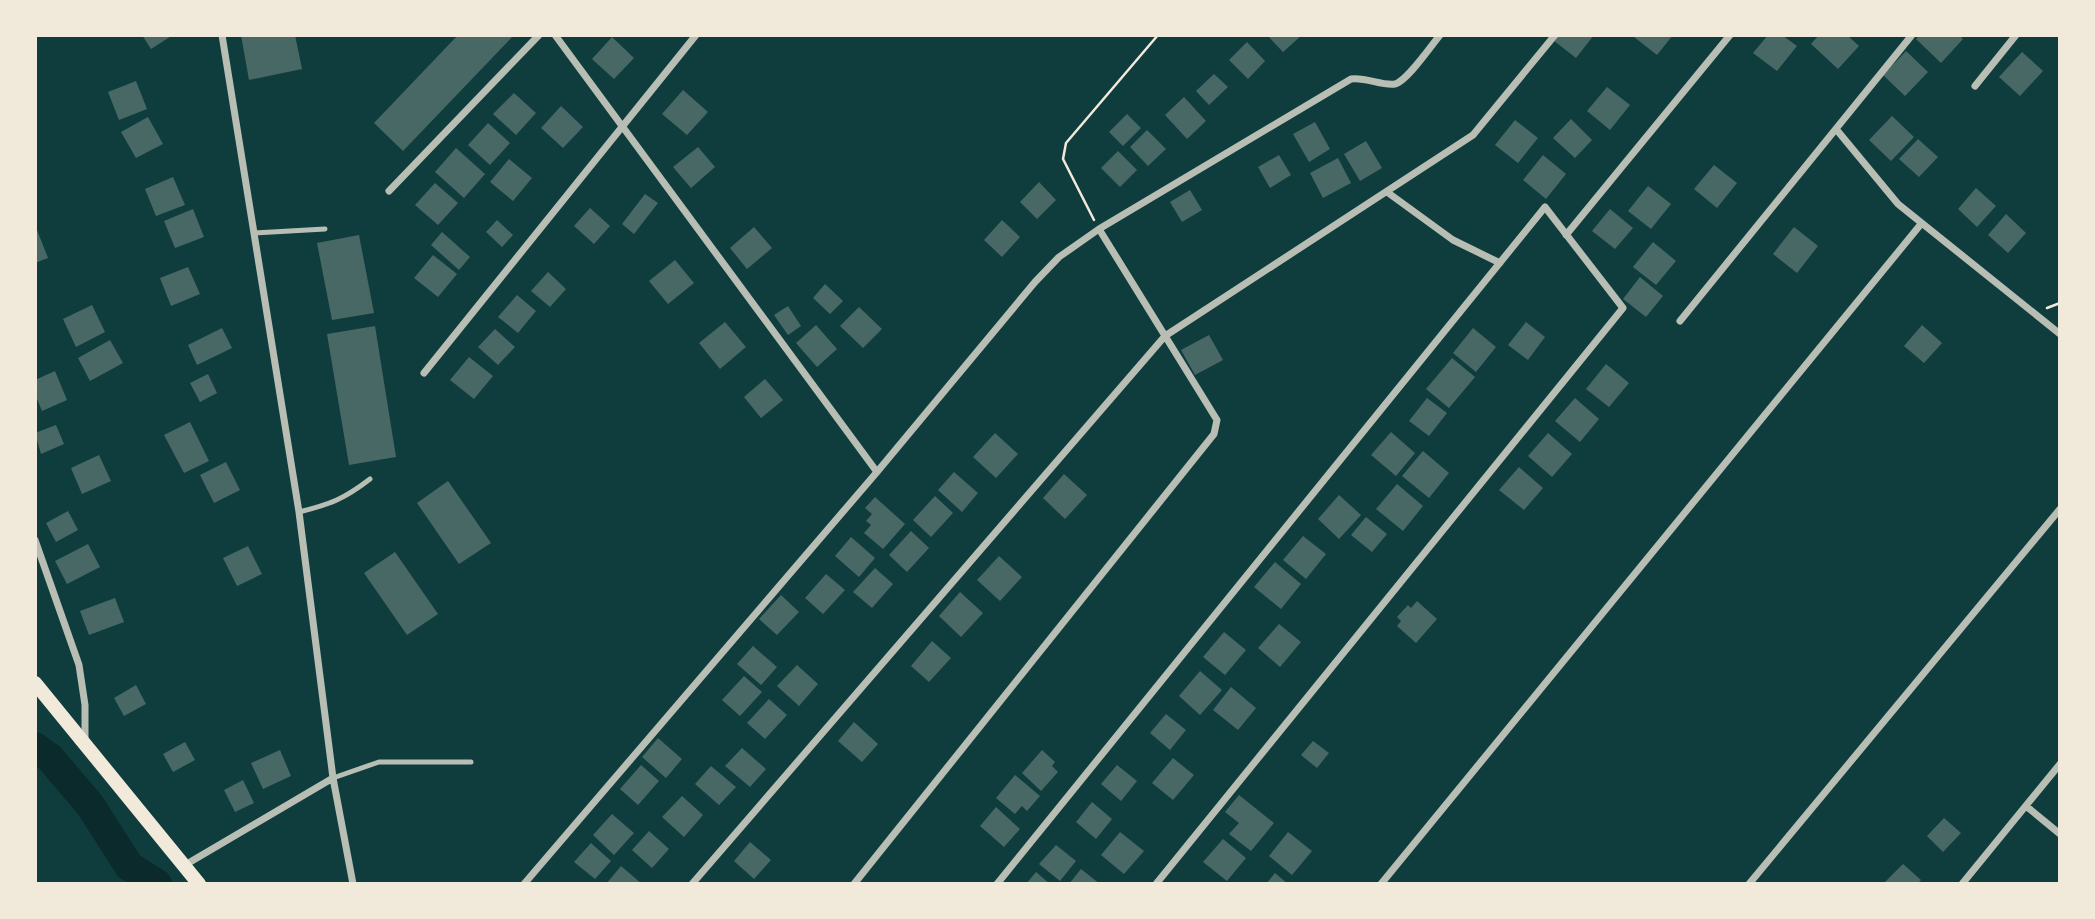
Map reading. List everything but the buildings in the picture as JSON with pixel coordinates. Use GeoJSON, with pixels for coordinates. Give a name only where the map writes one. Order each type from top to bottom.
{"type":"FeatureCollection","features":[{"type":"Feature","properties":{"kind":"main road"},"geometry":{"type":"LineString","coordinates":[[35,683],[199,884]]}},
{"type":"Feature","properties":{"kind":"street"},"geometry":{"type":"LineString","coordinates":[[222,35],[299,512],[333,778],[353,884]]}},
{"type":"Feature","properties":{"kind":"street"},"geometry":{"type":"LineString","coordinates":[[389,191],[539,35]]}},
{"type":"Feature","properties":{"kind":"street"},"geometry":{"type":"LineString","coordinates":[[555,35],[877,472]]}},
{"type":"Feature","properties":{"kind":"street"},"geometry":{"type":"LineString","coordinates":[[424,373],[696,35]]}},
{"type":"Feature","properties":{"kind":"street"},"geometry":{"type":"LineString","coordinates":[[524,884],[1059,257],[1099,229],[1351,79],[1363,78],[1395,84],[1403,80],[1440,35]]}},
{"type":"Feature","properties":{"kind":"street"},"geometry":{"type":"LineString","coordinates":[[692,884],[1165,336],[1473,135],[1555,35]]}},
{"type":"Feature","properties":{"kind":"street"},"geometry":{"type":"LineString","coordinates":[[1566,235],[1730,35]]}},
{"type":"Feature","properties":{"kind":"street"},"geometry":{"type":"LineString","coordinates":[[1680,321],[1912,35]]}},
{"type":"Feature","properties":{"kind":"street"},"geometry":{"type":"LineString","coordinates":[[1975,86],[2016,35]]}},
{"type":"Feature","properties":{"kind":"street"},"geometry":{"type":"LineString","coordinates":[[1836,129],[1891,197],[2060,334]]}},
{"type":"Feature","properties":{"kind":"street"},"geometry":{"type":"LineString","coordinates":[[1387,192],[1453,240],[1500,263]]}},
{"type":"Feature","properties":{"kind":"street"},"geometry":{"type":"LineString","coordinates":[[997,884],[1545,207],[1623,308],[1156,884]]}},
{"type":"Feature","properties":{"kind":"street"},"geometry":{"type":"LineString","coordinates":[[1381,884],[1921,224]]}},
{"type":"Feature","properties":{"kind":"street"},"geometry":{"type":"LineString","coordinates":[[854,884],[1214,434],[1217,419],[1099,229]]}},
{"type":"Feature","properties":{"kind":"street"},"geometry":{"type":"LineString","coordinates":[[1749,884],[2060,509]]}},
{"type":"Feature","properties":{"kind":"street"},"geometry":{"type":"LineString","coordinates":[[35,540],[79,665],[85,705],[85,743]]}},
{"type":"Feature","properties":{"kind":"street"},"geometry":{"type":"LineString","coordinates":[[1962,884],[2060,764]]}},
{"type":"Feature","properties":{"kind":"street"},"geometry":{"type":"LineString","coordinates":[[185,864],[333,778]]}},
{"type":"Feature","properties":{"kind":"street"},"geometry":{"type":"LineString","coordinates":[[2026,806],[2060,834]]}},
{"type":"Feature","properties":{"kind":"lane"},"geometry":{"type":"LineString","coordinates":[[254,233],[325,229]]}},
{"type":"Feature","properties":{"kind":"lane"},"geometry":{"type":"LineString","coordinates":[[299,512],[333,503],[370,479]]}},
{"type":"Feature","properties":{"kind":"lane"},"geometry":{"type":"LineString","coordinates":[[333,778],[379,762],[471,762]]}},
{"type":"Feature","properties":{"kind":"path"},"geometry":{"type":"LineString","coordinates":[[1099,229],[1063,159],[1066,143],[1158,35]]}},
{"type":"Feature","properties":{"kind":"waterway"},"geometry":{"type":"LineString","coordinates":[[35,747],[50,758],[90,805],[129,866],[157,884]]}}]}
